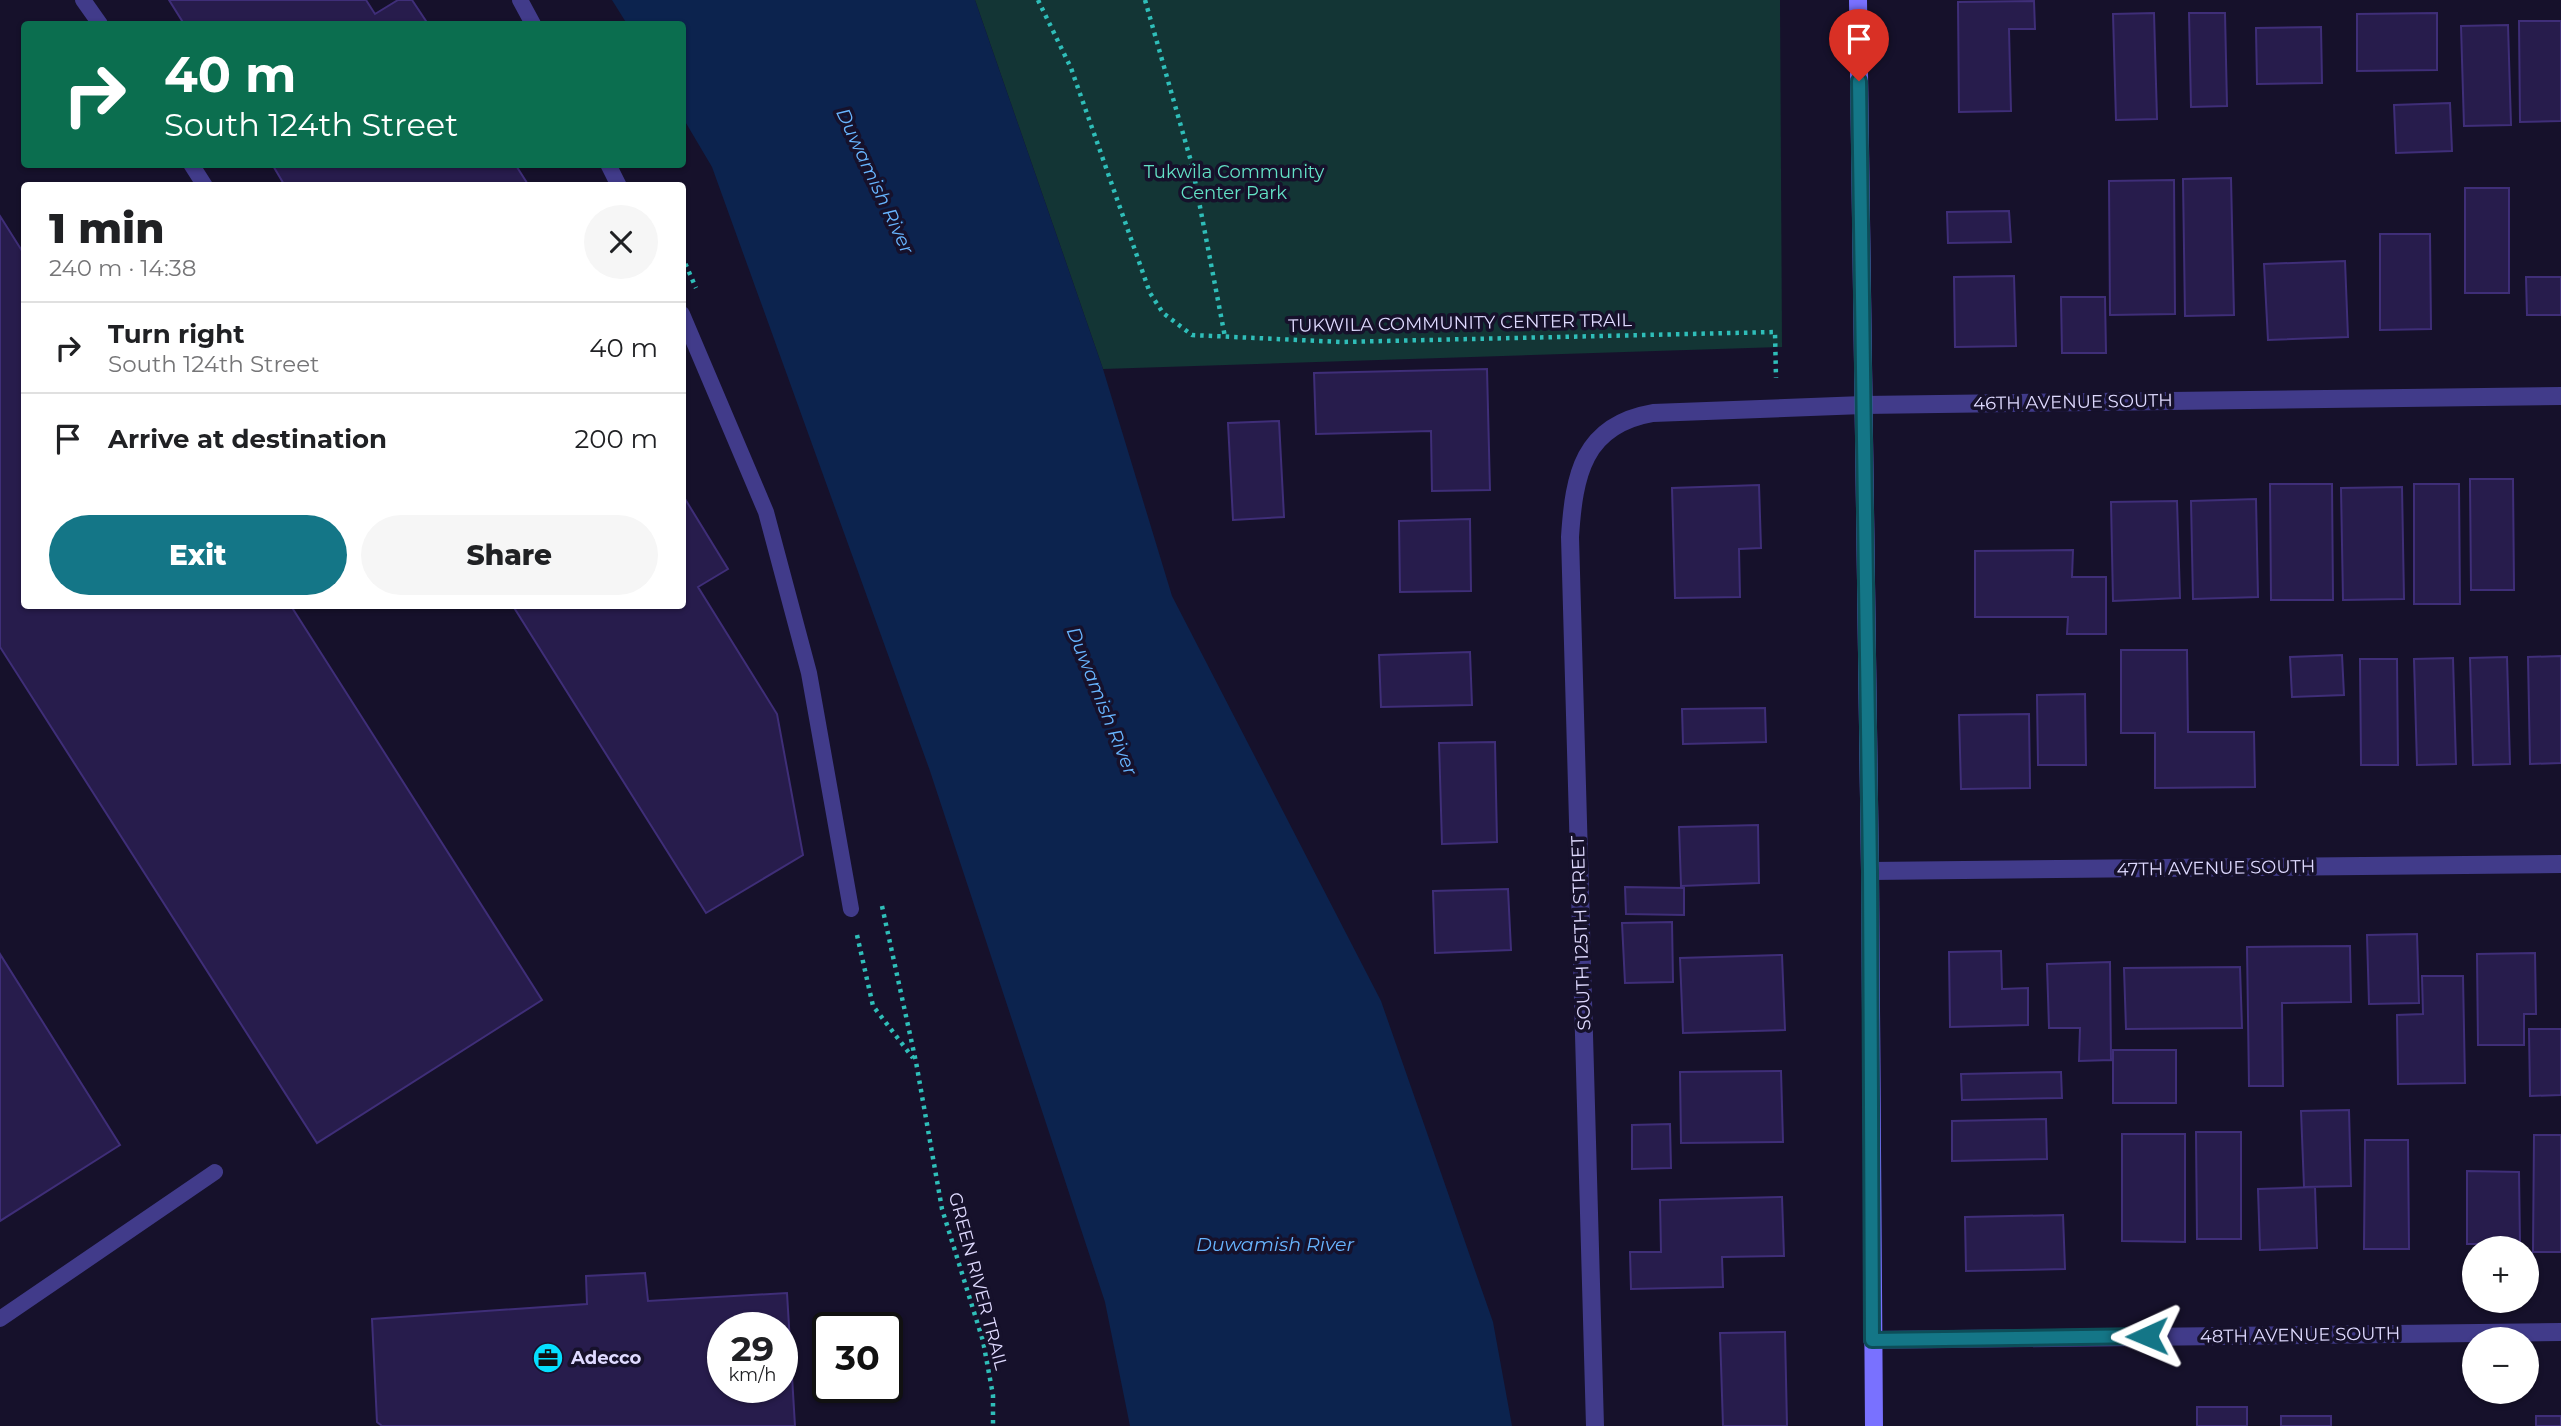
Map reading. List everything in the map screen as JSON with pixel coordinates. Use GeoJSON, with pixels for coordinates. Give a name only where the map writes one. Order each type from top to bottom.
{"type":"FeatureCollection","features":[{"type":"Feature","properties":{"kind":"street"},"geometry":{"type":"LineString","coordinates":[[1858,0],[1870,871],[1874,1426]]}},
{"type":"Feature","properties":{"kind":"street","name":"46TH AVENUE SOUTH"},"geometry":{"type":"LineString","coordinates":[[1594,443],[1615,425],[1633,417],[1653,413],[1863,405],[2561,396]]}},
{"type":"Feature","properties":{"kind":"street","name":"SOUTH 125TH STREET"},"geometry":{"type":"LineString","coordinates":[[1594,443],[1581,469],[1572,502],[1570,537],[1595,1426]]}},
{"type":"Feature","properties":{"kind":"street","name":"47TH AVENUE SOUTH"},"geometry":{"type":"LineString","coordinates":[[1870,871],[2561,864]]}},
{"type":"Feature","properties":{"kind":"street","name":"48TH AVENUE SOUTH"},"geometry":{"type":"LineString","coordinates":[[1872,1340],[2561,1332]]}},
{"type":"Feature","properties":{"kind":"lane"},"geometry":{"type":"LineString","coordinates":[[83,0],[98,21]]}},
{"type":"Feature","properties":{"kind":"lane"},"geometry":{"type":"LineString","coordinates":[[520,0],[531,21]]}},
{"type":"Feature","properties":{"kind":"lane"},"geometry":{"type":"LineString","coordinates":[[686,323],[766,512],[809,673],[851,909]]}},
{"type":"Feature","properties":{"kind":"lane"},"geometry":{"type":"LineString","coordinates":[[0,1319],[215,1172]]}},
{"type":"Feature","properties":{"kind":"path","name":"TUKWILA COMMUNITY CENTER TRAIL"},"geometry":{"type":"LineString","coordinates":[[1038,0],[1071,68],[1150,293],[1163,313],[1192,335],[1341,342],[1775,332],[1777,408]]}},
{"type":"Feature","properties":{"kind":"path"},"geometry":{"type":"LineString","coordinates":[[1145,0],[1192,165],[1225,337]]}},
{"type":"Feature","properties":{"kind":"path","name":"GREEN RIVER TRAIL"},"geometry":{"type":"LineString","coordinates":[[851,909],[873,1006],[916,1062],[942,1209],[983,1341],[993,1395],[993,1426]]}},
{"type":"Feature","properties":{"kind":"green space","name":"Tukwila Community Center Park"},"geometry":{"type":"Polygon","coordinates":[[[975,0],[1780,0],[1782,347],[1103,369],[975,0]]]}},
{"type":"Feature","properties":{"kind":"water","name":"Duwamish River"},"geometry":{"type":"Polygon","coordinates":[[[612,0],[975,0],[1103,369],[1172,596],[1381,1001],[1493,1322],[1512,1426],[1130,1426],[1105,1302],[930,771],[712,167],[686,123],[686,21],[625,21],[612,0]]]}},
{"type":"Feature","properties":{"kind":"building"},"geometry":{"type":"Polygon","coordinates":[[[169,0],[366,0],[375,14],[398,0],[412,0],[426,21],[182,21],[169,0]]]}},
{"type":"Feature","properties":{"kind":"building"},"geometry":{"type":"Polygon","coordinates":[[[2034,1],[2035,29],[2009,29],[2011,111],[1959,112],[1958,2],[2034,1]]]}},
{"type":"Feature","properties":{"kind":"building"},"geometry":{"type":"Polygon","coordinates":[[[2154,13],[2157,119],[2116,120],[2113,14],[2154,13]]]}},
{"type":"Feature","properties":{"kind":"building"},"geometry":{"type":"Polygon","coordinates":[[[2189,13],[2225,13],[2227,106],[2191,107],[2189,13]]]}},
{"type":"Feature","properties":{"kind":"building"},"geometry":{"type":"Polygon","coordinates":[[[2437,13],[2437,70],[2357,71],[2357,14],[2437,13]]]}},
{"type":"Feature","properties":{"kind":"building"},"geometry":{"type":"Polygon","coordinates":[[[2519,21],[2561,21],[2561,121],[2520,122],[2519,21]]]}},
{"type":"Feature","properties":{"kind":"building"},"geometry":{"type":"Polygon","coordinates":[[[2508,25],[2511,125],[2464,126],[2461,26],[2508,25]]]}},
{"type":"Feature","properties":{"kind":"building"},"geometry":{"type":"Polygon","coordinates":[[[2321,27],[2322,83],[2257,84],[2256,28],[2321,27]]]}},
{"type":"Feature","properties":{"kind":"building"},"geometry":{"type":"Polygon","coordinates":[[[2450,103],[2452,151],[2396,153],[2394,105],[2450,103]]]}},
{"type":"Feature","properties":{"kind":"building"},"geometry":{"type":"Polygon","coordinates":[[[274,168],[518,168],[526,182],[283,182],[274,168]]]}},
{"type":"Feature","properties":{"kind":"building"},"geometry":{"type":"Polygon","coordinates":[[[2231,178],[2234,315],[2185,316],[2183,179],[2231,178]]]}},
{"type":"Feature","properties":{"kind":"building"},"geometry":{"type":"Polygon","coordinates":[[[2174,180],[2175,314],[2110,315],[2109,181],[2174,180]]]}},
{"type":"Feature","properties":{"kind":"building"},"geometry":{"type":"Polygon","coordinates":[[[2465,188],[2509,188],[2509,293],[2465,293],[2465,188]]]}},
{"type":"Feature","properties":{"kind":"building"},"geometry":{"type":"Polygon","coordinates":[[[2009,211],[2011,242],[1948,243],[1947,212],[2009,211]]]}},
{"type":"Feature","properties":{"kind":"building"},"geometry":{"type":"Polygon","coordinates":[[[0,216],[21,249],[21,609],[293,609],[542,1000],[317,1143],[0,647],[0,216]]]}},
{"type":"Feature","properties":{"kind":"building"},"geometry":{"type":"Polygon","coordinates":[[[2380,234],[2430,234],[2431,329],[2380,330],[2380,234]]]}},
{"type":"Feature","properties":{"kind":"building"},"geometry":{"type":"Polygon","coordinates":[[[2345,261],[2348,337],[2268,340],[2264,264],[2345,261]]]}},
{"type":"Feature","properties":{"kind":"building"},"geometry":{"type":"Polygon","coordinates":[[[2014,276],[2016,346],[1955,347],[1954,277],[2014,276]]]}},
{"type":"Feature","properties":{"kind":"building"},"geometry":{"type":"Polygon","coordinates":[[[2526,277],[2561,277],[2561,315],[2527,315],[2526,277]]]}},
{"type":"Feature","properties":{"kind":"building"},"geometry":{"type":"Polygon","coordinates":[[[2061,297],[2105,297],[2106,353],[2062,353],[2061,297]]]}},
{"type":"Feature","properties":{"kind":"building"},"geometry":{"type":"Polygon","coordinates":[[[1487,369],[1490,490],[1432,491],[1431,431],[1316,434],[1314,373],[1487,369]]]}},
{"type":"Feature","properties":{"kind":"building"},"geometry":{"type":"Polygon","coordinates":[[[1279,421],[1284,517],[1233,520],[1228,423],[1279,421]]]}},
{"type":"Feature","properties":{"kind":"building"},"geometry":{"type":"Polygon","coordinates":[[[2470,479],[2513,479],[2514,590],[2471,590],[2470,479]]]}},
{"type":"Feature","properties":{"kind":"building"},"geometry":{"type":"Polygon","coordinates":[[[2270,484],[2332,484],[2333,600],[2271,600],[2270,484]]]}},
{"type":"Feature","properties":{"kind":"building"},"geometry":{"type":"Polygon","coordinates":[[[2414,484],[2459,484],[2460,604],[2414,604],[2414,484]]]}},
{"type":"Feature","properties":{"kind":"building"},"geometry":{"type":"Polygon","coordinates":[[[1759,485],[1761,548],[1739,549],[1740,597],[1675,598],[1672,488],[1759,485]]]}},
{"type":"Feature","properties":{"kind":"building"},"geometry":{"type":"Polygon","coordinates":[[[2402,487],[2404,599],[2343,600],[2341,488],[2402,487]]]}},
{"type":"Feature","properties":{"kind":"building"},"geometry":{"type":"Polygon","coordinates":[[[2256,499],[2258,597],[2193,599],[2191,501],[2256,499]]]}},
{"type":"Feature","properties":{"kind":"building"},"geometry":{"type":"Polygon","coordinates":[[[686,501],[728,569],[698,587],[777,714],[803,855],[706,913],[515,609],[686,609],[686,501]]]}},
{"type":"Feature","properties":{"kind":"building"},"geometry":{"type":"Polygon","coordinates":[[[2177,501],[2180,598],[2113,601],[2111,502],[2177,501]]]}},
{"type":"Feature","properties":{"kind":"building"},"geometry":{"type":"Polygon","coordinates":[[[1470,519],[1471,591],[1400,592],[1399,521],[1470,519]]]}},
{"type":"Feature","properties":{"kind":"building"},"geometry":{"type":"Polygon","coordinates":[[[2073,550],[2072,577],[2106,577],[2106,634],[2067,634],[2068,617],[1975,617],[1975,551],[2073,550]]]}},
{"type":"Feature","properties":{"kind":"building"},"geometry":{"type":"Polygon","coordinates":[[[2121,650],[2187,650],[2188,732],[2254,732],[2255,787],[2155,788],[2155,733],[2121,733],[2121,650]]]}},
{"type":"Feature","properties":{"kind":"building"},"geometry":{"type":"Polygon","coordinates":[[[1470,652],[1472,705],[1381,707],[1379,655],[1470,652]]]}},
{"type":"Feature","properties":{"kind":"building"},"geometry":{"type":"Polygon","coordinates":[[[2342,655],[2344,695],[2292,697],[2290,657],[2342,655]]]}},
{"type":"Feature","properties":{"kind":"building"},"geometry":{"type":"Polygon","coordinates":[[[2561,656],[2561,763],[2530,764],[2528,657],[2561,656]]]}},
{"type":"Feature","properties":{"kind":"building"},"geometry":{"type":"Polygon","coordinates":[[[2507,657],[2510,764],[2473,765],[2470,658],[2507,657]]]}},
{"type":"Feature","properties":{"kind":"building"},"geometry":{"type":"Polygon","coordinates":[[[2453,658],[2456,764],[2417,765],[2414,659],[2453,658]]]}},
{"type":"Feature","properties":{"kind":"building"},"geometry":{"type":"Polygon","coordinates":[[[2360,659],[2397,659],[2398,765],[2361,765],[2360,659]]]}},
{"type":"Feature","properties":{"kind":"building"},"geometry":{"type":"Polygon","coordinates":[[[2085,694],[2086,765],[2038,765],[2037,695],[2085,694]]]}},
{"type":"Feature","properties":{"kind":"building"},"geometry":{"type":"Polygon","coordinates":[[[1765,708],[1766,742],[1683,744],[1682,709],[1765,708]]]}},
{"type":"Feature","properties":{"kind":"building"},"geometry":{"type":"Polygon","coordinates":[[[2029,714],[2030,788],[1961,789],[1959,715],[2029,714]]]}},
{"type":"Feature","properties":{"kind":"building"},"geometry":{"type":"Polygon","coordinates":[[[1495,742],[1497,842],[1442,844],[1439,743],[1495,742]]]}},
{"type":"Feature","properties":{"kind":"building"},"geometry":{"type":"Polygon","coordinates":[[[1758,825],[1759,883],[1681,886],[1679,827],[1758,825]]]}},
{"type":"Feature","properties":{"kind":"building"},"geometry":{"type":"Polygon","coordinates":[[[1625,887],[1684,888],[1684,915],[1626,914],[1625,887]]]}},
{"type":"Feature","properties":{"kind":"building"},"geometry":{"type":"Polygon","coordinates":[[[1508,889],[1511,950],[1435,953],[1433,891],[1508,889]]]}},
{"type":"Feature","properties":{"kind":"building"},"geometry":{"type":"Polygon","coordinates":[[[1672,922],[1673,982],[1625,983],[1622,923],[1672,922]]]}},
{"type":"Feature","properties":{"kind":"building"},"geometry":{"type":"Polygon","coordinates":[[[2417,934],[2419,1003],[2369,1004],[2367,935],[2417,934]]]}},
{"type":"Feature","properties":{"kind":"building"},"geometry":{"type":"Polygon","coordinates":[[[2350,946],[2351,1002],[2282,1003],[2283,1086],[2249,1086],[2247,947],[2350,946]]]}},
{"type":"Feature","properties":{"kind":"building"},"geometry":{"type":"Polygon","coordinates":[[[2001,951],[2002,989],[2028,988],[2028,1025],[1950,1027],[1949,952],[2001,951]]]}},
{"type":"Feature","properties":{"kind":"building"},"geometry":{"type":"Polygon","coordinates":[[[2535,953],[2536,1014],[2524,1014],[2524,1045],[2478,1045],[2477,954],[2535,953]]]}},
{"type":"Feature","properties":{"kind":"building"},"geometry":{"type":"Polygon","coordinates":[[[0,954],[120,1145],[0,1221],[0,954]]]}},
{"type":"Feature","properties":{"kind":"building"},"geometry":{"type":"Polygon","coordinates":[[[1782,955],[1785,1030],[1683,1033],[1680,958],[1782,955]]]}},
{"type":"Feature","properties":{"kind":"building"},"geometry":{"type":"Polygon","coordinates":[[[2110,962],[2111,1060],[2079,1061],[2080,1028],[2049,1028],[2047,964],[2110,962]]]}},
{"type":"Feature","properties":{"kind":"building"},"geometry":{"type":"Polygon","coordinates":[[[2240,967],[2242,1028],[2126,1029],[2124,968],[2240,967]]]}},
{"type":"Feature","properties":{"kind":"building"},"geometry":{"type":"Polygon","coordinates":[[[2422,976],[2463,976],[2465,1083],[2398,1084],[2397,1015],[2423,1014],[2422,976]]]}},
{"type":"Feature","properties":{"kind":"building"},"geometry":{"type":"Polygon","coordinates":[[[2529,1029],[2561,1029],[2561,1095],[2530,1096],[2529,1029]]]}},
{"type":"Feature","properties":{"kind":"building"},"geometry":{"type":"Polygon","coordinates":[[[2113,1050],[2176,1050],[2176,1103],[2113,1103],[2113,1050]]]}},
{"type":"Feature","properties":{"kind":"building"},"geometry":{"type":"Polygon","coordinates":[[[1781,1071],[1783,1142],[1681,1143],[1680,1072],[1781,1071]]]}},
{"type":"Feature","properties":{"kind":"building"},"geometry":{"type":"Polygon","coordinates":[[[2061,1072],[2062,1098],[1962,1100],[1961,1074],[2061,1072]]]}},
{"type":"Feature","properties":{"kind":"building"},"geometry":{"type":"Polygon","coordinates":[[[2349,1110],[2351,1186],[2304,1187],[2301,1111],[2349,1110]]]}},
{"type":"Feature","properties":{"kind":"building"},"geometry":{"type":"Polygon","coordinates":[[[2046,1119],[2047,1159],[1952,1161],[1952,1121],[2046,1119]]]}},
{"type":"Feature","properties":{"kind":"building"},"geometry":{"type":"Polygon","coordinates":[[[1670,1124],[1671,1168],[1632,1169],[1632,1125],[1670,1124]]]}},
{"type":"Feature","properties":{"kind":"building"},"geometry":{"type":"Polygon","coordinates":[[[2196,1132],[2241,1132],[2241,1239],[2197,1239],[2196,1132]]]}},
{"type":"Feature","properties":{"kind":"building"},"geometry":{"type":"Polygon","coordinates":[[[2122,1134],[2185,1134],[2185,1242],[2122,1241],[2122,1134]]]}},
{"type":"Feature","properties":{"kind":"building"},"geometry":{"type":"Polygon","coordinates":[[[2534,1135],[2561,1135],[2561,1252],[2539,1252],[2539,1236],[2533,1236],[2534,1135]]]}},
{"type":"Feature","properties":{"kind":"building"},"geometry":{"type":"Polygon","coordinates":[[[2365,1140],[2408,1140],[2409,1249],[2364,1249],[2365,1140]]]}},
{"type":"Feature","properties":{"kind":"building"},"geometry":{"type":"Polygon","coordinates":[[[2467,1171],[2519,1172],[2520,1236],[2467,1236],[2467,1171]]]}},
{"type":"Feature","properties":{"kind":"building"},"geometry":{"type":"Polygon","coordinates":[[[2315,1187],[2317,1248],[2260,1250],[2258,1189],[2315,1187]]]}},
{"type":"Feature","properties":{"kind":"building"},"geometry":{"type":"Polygon","coordinates":[[[1782,1197],[1784,1256],[1722,1257],[1723,1287],[1631,1289],[1630,1252],[1661,1252],[1660,1200],[1782,1197]]]}},
{"type":"Feature","properties":{"kind":"building"},"geometry":{"type":"Polygon","coordinates":[[[2063,1215],[2065,1269],[1966,1271],[1965,1217],[2063,1215]]]}},
{"type":"Feature","properties":{"kind":"building","name":"Adecco"},"geometry":{"type":"Polygon","coordinates":[[[645,1273],[648,1301],[787,1293],[788,1312],[707,1312],[707,1403],[794,1403],[795,1426],[382,1426],[377,1422],[372,1319],[587,1304],[586,1276],[645,1273]]]}},
{"type":"Feature","properties":{"kind":"building"},"geometry":{"type":"Polygon","coordinates":[[[1785,1332],[1787,1426],[1723,1426],[1720,1333],[1785,1332]]]}},
{"type":"Feature","properties":{"kind":"building"},"geometry":{"type":"Polygon","coordinates":[[[2197,1407],[2247,1407],[2247,1426],[2197,1426],[2197,1407]]]}},
{"type":"Feature","properties":{"kind":"building"},"geometry":{"type":"Polygon","coordinates":[[[2281,1416],[2331,1416],[2331,1426],[2281,1426],[2281,1416]]]}},
{"type":"Feature","properties":{"kind":"building"},"geometry":{"type":"Polygon","coordinates":[[[2536,1416],[2561,1416],[2561,1426],[2536,1426],[2536,1416]]]}},
{"type":"Feature","properties":{"kind":"place","name":"Adecco"},"geometry":{"type":"Point","coordinates":[548,1358]}},
{"type":"Feature","properties":{"kind":"route"},"geometry":{"type":"LineString","coordinates":[[1859,81],[1870,871],[1872,1340],[2147,1336]]}}]}
